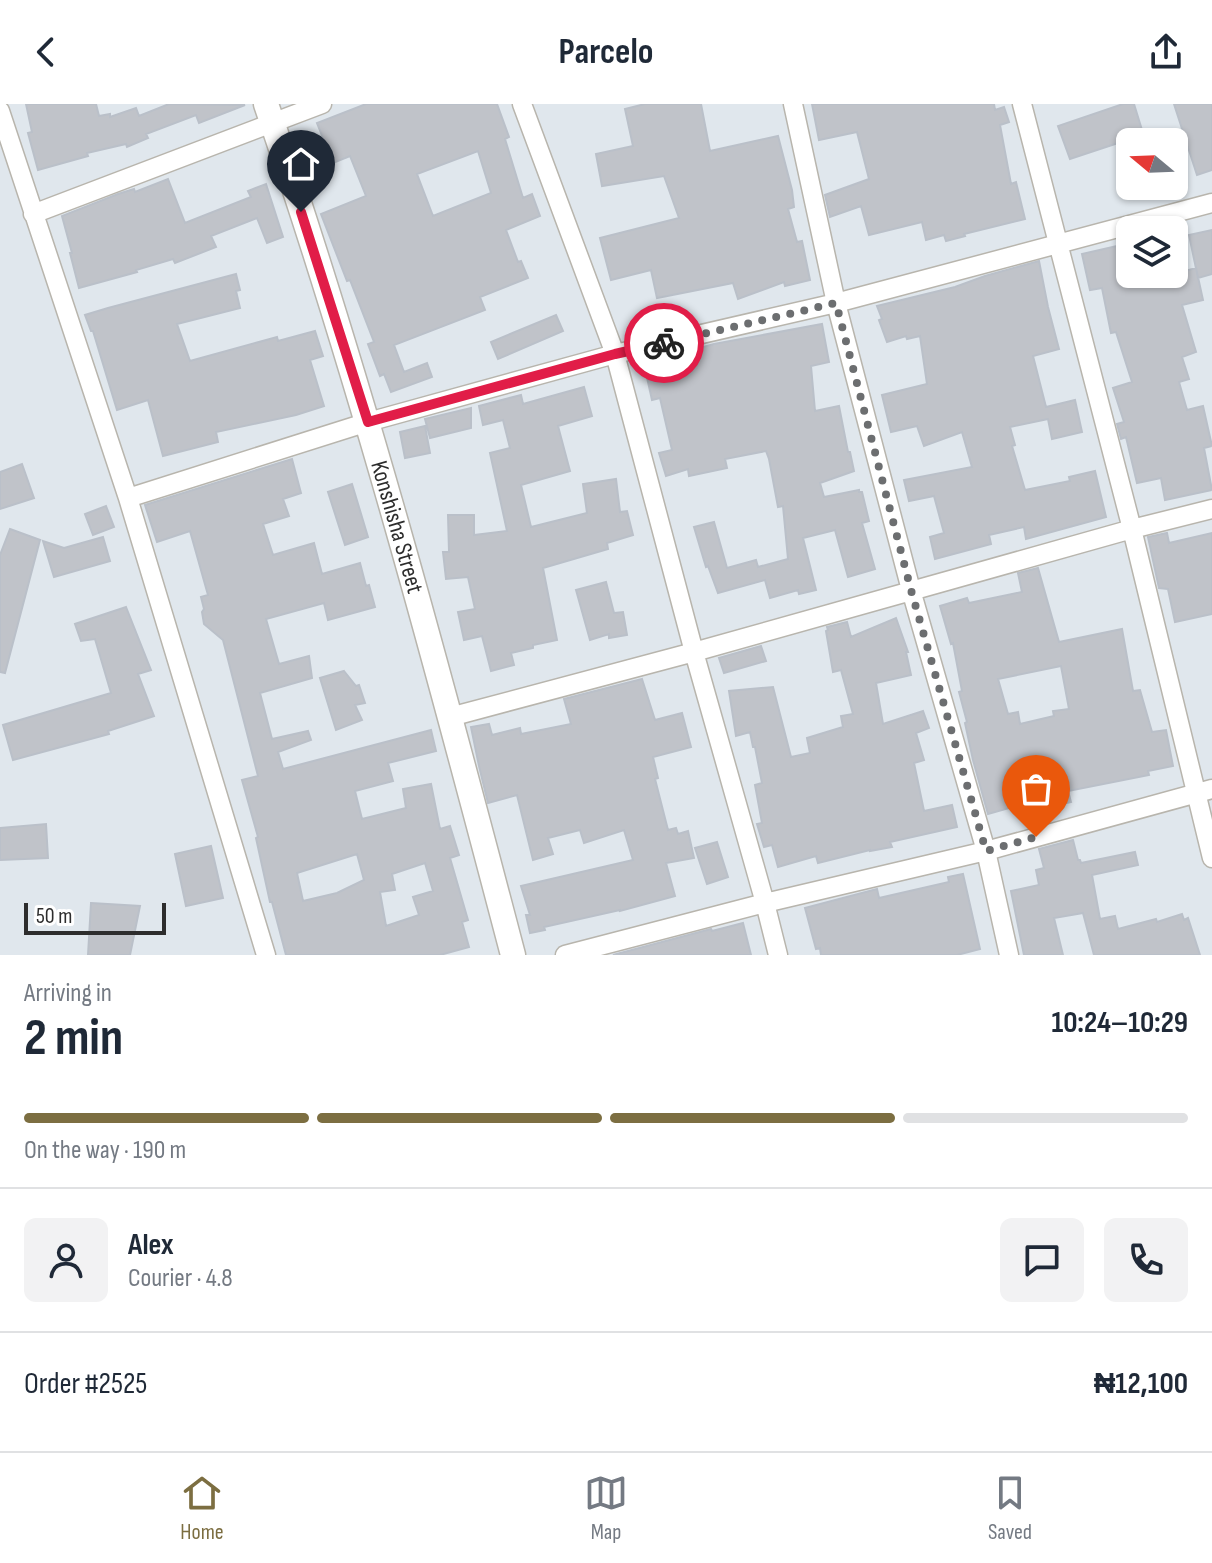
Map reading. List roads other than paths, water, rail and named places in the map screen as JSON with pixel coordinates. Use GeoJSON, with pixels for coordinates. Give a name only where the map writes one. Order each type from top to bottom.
{"type":"FeatureCollection","features":[{"type":"Feature","properties":{"kind":"street"},"geometry":{"type":"LineString","coordinates":[[33,214],[269,113],[322,104]]}},
{"type":"Feature","properties":{"kind":"street"},"geometry":{"type":"LineString","coordinates":[[522,104],[615,354],[778,955]]}},
{"type":"Feature","properties":{"kind":"street"},"geometry":{"type":"LineString","coordinates":[[793,104],[836,303],[911,590],[986,851],[1009,955]]}},
{"type":"Feature","properties":{"kind":"street"},"geometry":{"type":"LineString","coordinates":[[1022,104],[1204,792],[1212,858]]}},
{"type":"Feature","properties":{"kind":"street"},"geometry":{"type":"LineString","coordinates":[[0,111],[128,498],[266,955]]}},
{"type":"Feature","properties":{"kind":"street","name":"Konshisha Street"},"geometry":{"type":"LineString","coordinates":[[269,113],[368,422],[513,955]]}},
{"type":"Feature","properties":{"kind":"street"},"geometry":{"type":"LineString","coordinates":[[128,498],[368,422],[615,354],[836,303],[1212,203]]}},
{"type":"Feature","properties":{"kind":"street"},"geometry":{"type":"LineString","coordinates":[[450,717],[1212,509]]}},
{"type":"Feature","properties":{"kind":"street"},"geometry":{"type":"LineString","coordinates":[[565,955],[765,903],[986,851],[1204,792]]}}]}
